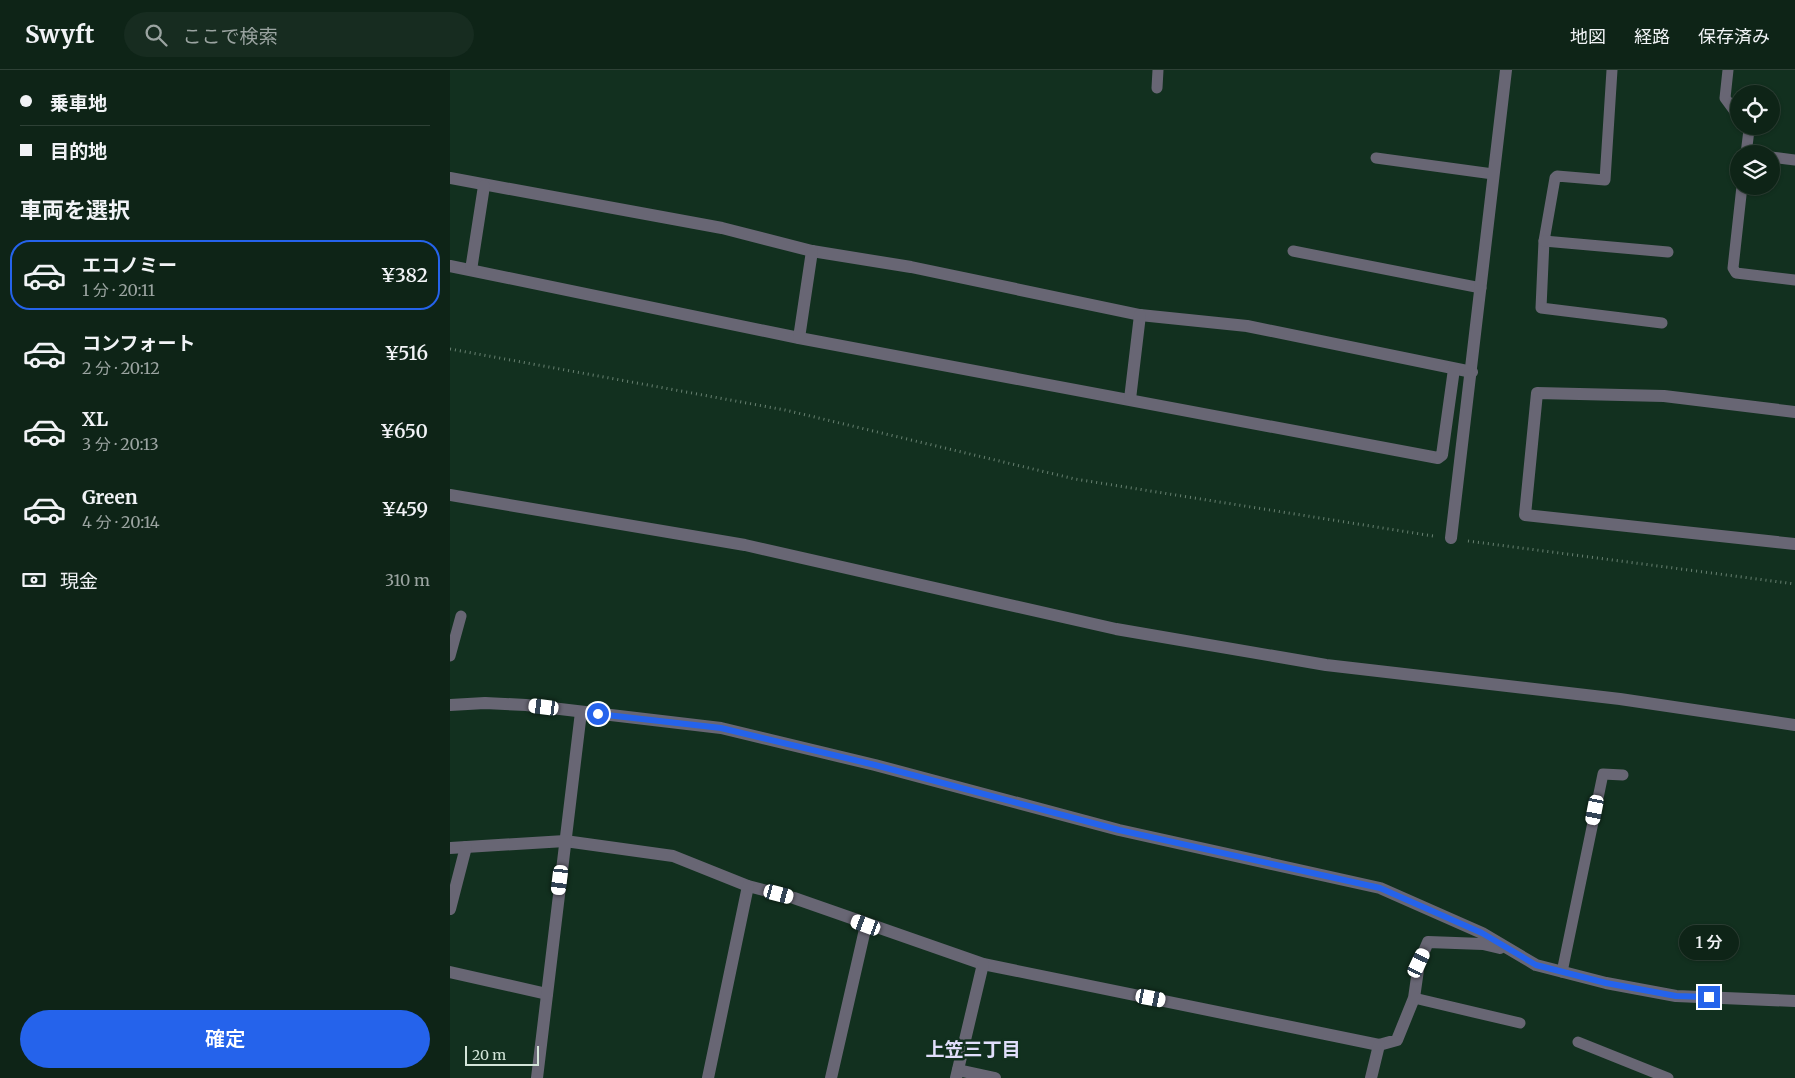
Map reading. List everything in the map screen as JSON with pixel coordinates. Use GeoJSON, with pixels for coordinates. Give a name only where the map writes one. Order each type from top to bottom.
{"type":"FeatureCollection","features":[{"type":"Feature","properties":{"kind":"street"},"geometry":{"type":"LineString","coordinates":[[1451,538],[1506,70]]}},
{"type":"Feature","properties":{"kind":"street"},"geometry":{"type":"LineString","coordinates":[[450,178],[484,186],[722,228],[812,250],[911,267],[1140,315],[1247,326],[1472,372]]}},
{"type":"Feature","properties":{"kind":"street"},"geometry":{"type":"LineString","coordinates":[[471,270],[484,186]]}},
{"type":"Feature","properties":{"kind":"street"},"geometry":{"type":"LineString","coordinates":[[798,338],[812,250]]}},
{"type":"Feature","properties":{"kind":"street"},"geometry":{"type":"LineString","coordinates":[[450,266],[798,338],[1438,458],[1442,455],[1454,369]]}},
{"type":"Feature","properties":{"kind":"street"},"geometry":{"type":"LineString","coordinates":[[1130,399],[1140,315]]}},
{"type":"Feature","properties":{"kind":"street"},"geometry":{"type":"LineString","coordinates":[[1795,412],[1664,396],[1537,393],[1525,515],[1795,544]]}},
{"type":"Feature","properties":{"kind":"street"},"geometry":{"type":"LineString","coordinates":[[450,495],[745,546],[1116,629],[1326,665],[1620,698],[1795,726]]}},
{"type":"Feature","properties":{"kind":"street"},"geometry":{"type":"LineString","coordinates":[[450,705],[485,703],[526,705],[721,728],[875,765],[1119,830],[1380,888],[1482,933],[1536,965],[1562,972],[1606,983],[1676,996],[1795,1001]]}},
{"type":"Feature","properties":{"kind":"street"},"geometry":{"type":"LineString","coordinates":[[536,1078],[581,712]]}},
{"type":"Feature","properties":{"kind":"street"},"geometry":{"type":"LineString","coordinates":[[450,848],[565,841],[673,856],[748,886],[794,898],[866,925],[983,964],[1379,1045],[1397,1040],[1414,998],[1419,963],[1428,942],[1483,944],[1516,952]]}},
{"type":"Feature","properties":{"kind":"street"},"geometry":{"type":"LineString","coordinates":[[450,909],[466,847]]}},
{"type":"Feature","properties":{"kind":"street"},"geometry":{"type":"LineString","coordinates":[[708,1078],[748,886]]}},
{"type":"Feature","properties":{"kind":"street"},"geometry":{"type":"LineString","coordinates":[[831,1078],[866,925]]}},
{"type":"Feature","properties":{"kind":"street"},"geometry":{"type":"LineString","coordinates":[[983,964],[957,1074],[995,1078]]}},
{"type":"Feature","properties":{"kind":"street"},"geometry":{"type":"LineString","coordinates":[[450,972],[547,994]]}},
{"type":"Feature","properties":{"kind":"street"},"geometry":{"type":"LineString","coordinates":[[1371,1078],[1379,1045]]}},
{"type":"Feature","properties":{"kind":"lane"},"geometry":{"type":"LineString","coordinates":[[1157,88],[1158,70]]}},
{"type":"Feature","properties":{"kind":"lane"},"geometry":{"type":"LineString","coordinates":[[1612,70],[1605,180],[1557,176],[1555,178],[1544,240],[1541,308],[1662,323]]}},
{"type":"Feature","properties":{"kind":"lane"},"geometry":{"type":"LineString","coordinates":[[1728,70],[1724,98],[1730,106]]}},
{"type":"Feature","properties":{"kind":"lane"},"geometry":{"type":"LineString","coordinates":[[1376,158],[1493,174]]}},
{"type":"Feature","properties":{"kind":"lane"},"geometry":{"type":"LineString","coordinates":[[1780,158],[1795,160]]}},
{"type":"Feature","properties":{"kind":"lane"},"geometry":{"type":"LineString","coordinates":[[1741,195],[1733,268],[1736,273],[1795,280]]}},
{"type":"Feature","properties":{"kind":"lane"},"geometry":{"type":"LineString","coordinates":[[1544,240],[1668,252]]}},
{"type":"Feature","properties":{"kind":"lane"},"geometry":{"type":"LineString","coordinates":[[1293,251],[1481,288]]}},
{"type":"Feature","properties":{"kind":"lane"},"geometry":{"type":"LineString","coordinates":[[450,656],[461,616]]}},
{"type":"Feature","properties":{"kind":"lane"},"geometry":{"type":"LineString","coordinates":[[1562,972],[1603,774],[1623,775]]}},
{"type":"Feature","properties":{"kind":"lane"},"geometry":{"type":"LineString","coordinates":[[1414,998],[1520,1023]]}},
{"type":"Feature","properties":{"kind":"lane"},"geometry":{"type":"LineString","coordinates":[[1578,1042],[1668,1078]]}},
{"type":"Feature","properties":{"kind":"path"},"geometry":{"type":"LineString","coordinates":[[450,349],[786,410],[1075,479],[1451,538],[1795,584]]}},
{"type":"Feature","properties":{"kind":"district","name":"上笠三丁目"},"geometry":{"type":"Point","coordinates":[973,1049]}},
{"type":"Feature","properties":{"kind":"route"},"geometry":{"type":"LineString","coordinates":[[598,714],[721,728],[875,765],[1119,830],[1380,888],[1482,933],[1536,965],[1606,983],[1676,996],[1709,997]]}}]}
